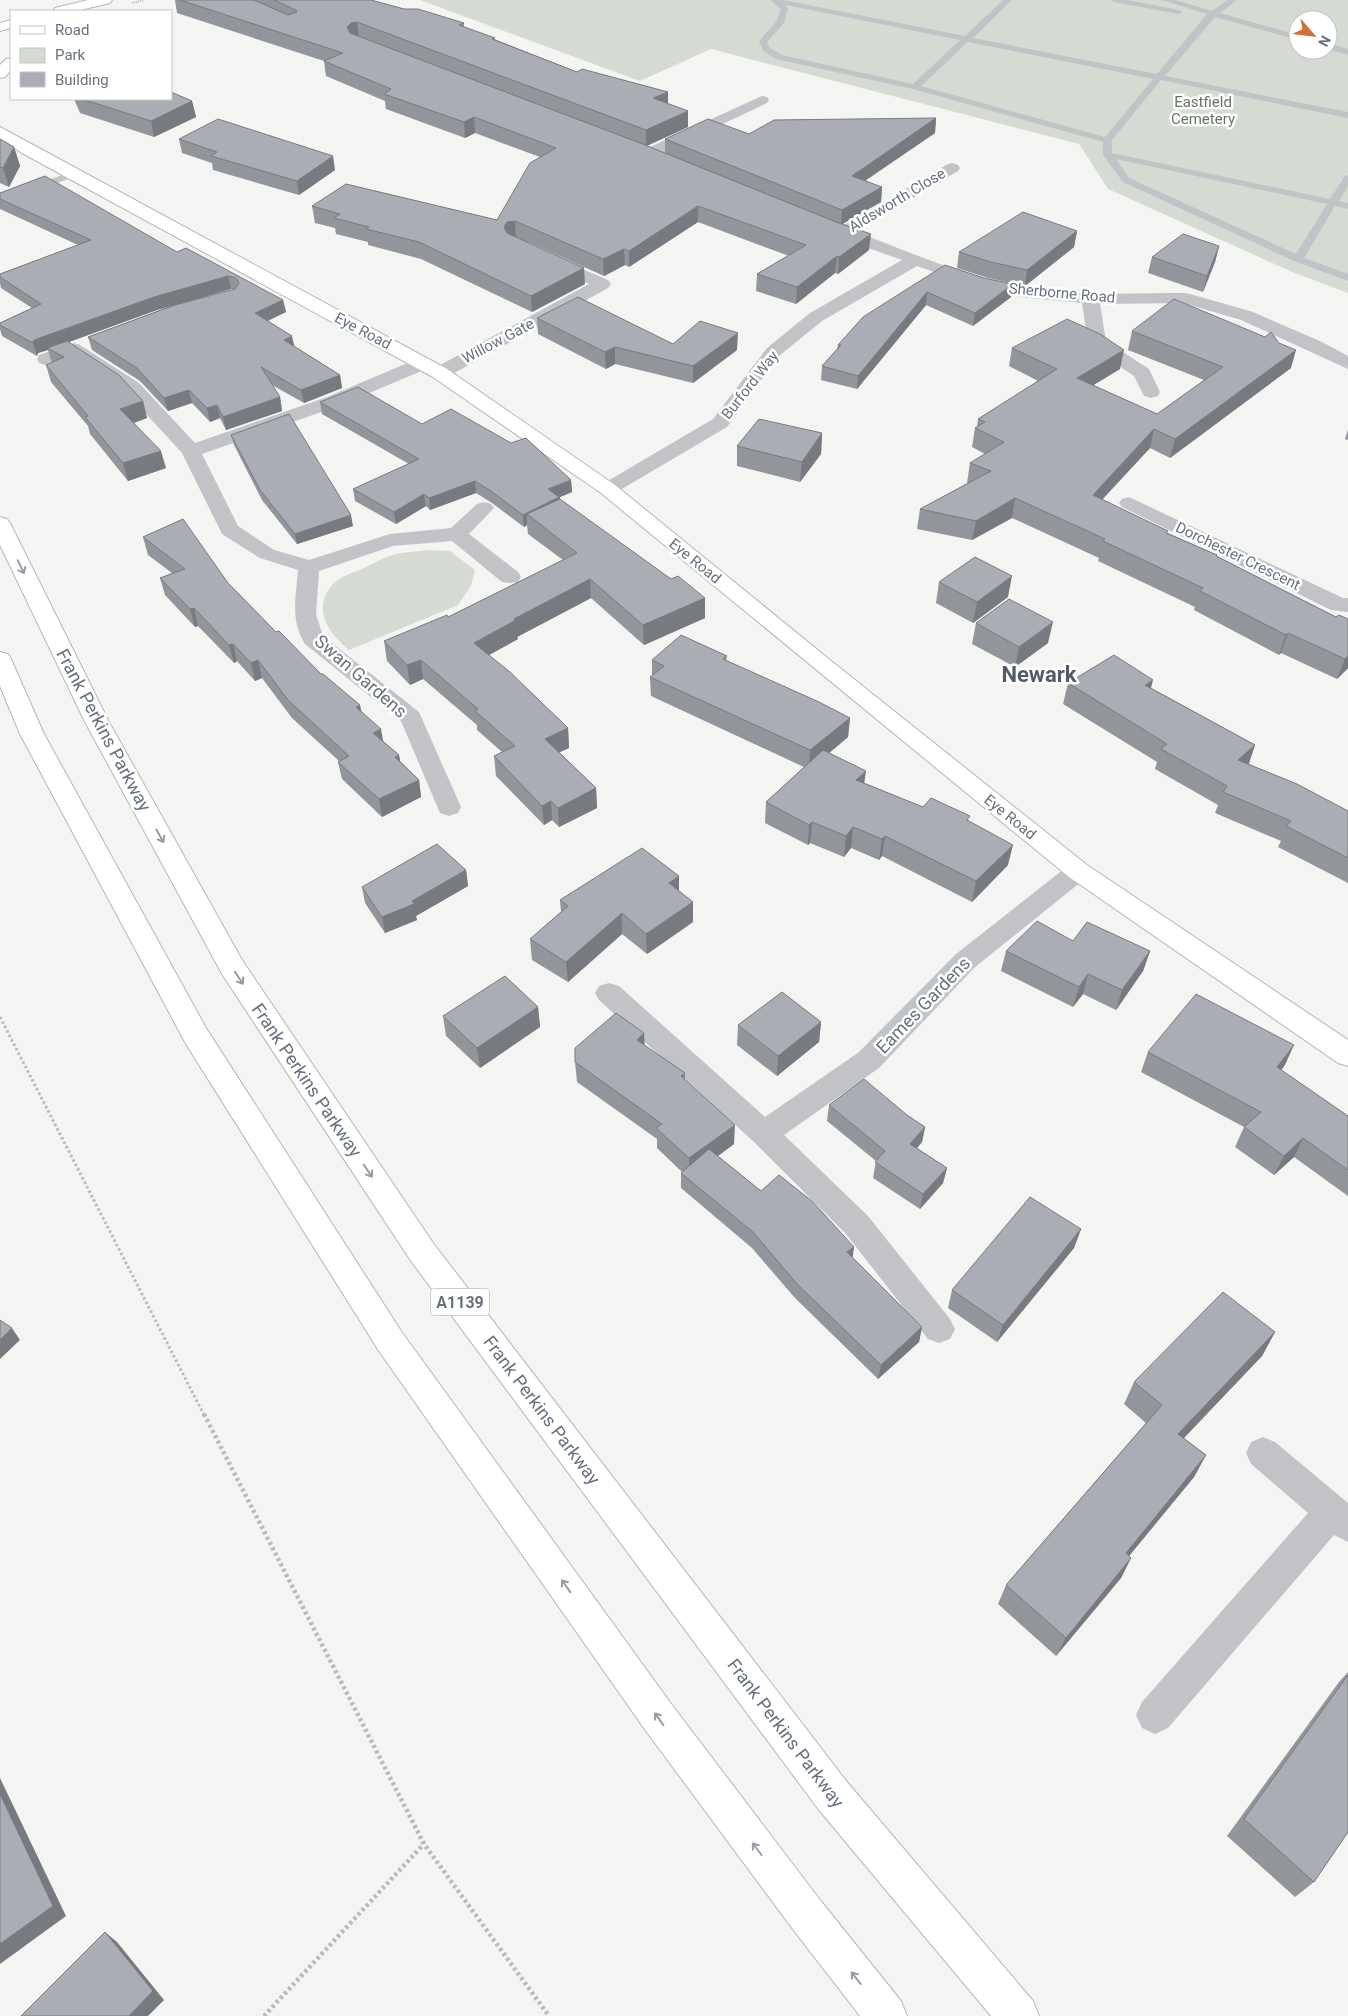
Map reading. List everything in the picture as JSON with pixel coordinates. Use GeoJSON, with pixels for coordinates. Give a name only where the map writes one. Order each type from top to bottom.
{"type":"FeatureCollection","features":[{"type":"Feature","properties":{"kind":"main road"},"geometry":{"type":"LineString","coordinates":[[64,10],[102,1]]}},
{"type":"Feature","properties":{"kind":"main road"},"geometry":{"type":"LineString","coordinates":[[82,10],[102,1]]}},
{"type":"Feature","properties":{"kind":"main road"},"geometry":{"type":"LineString","coordinates":[[0,74],[10,63]]}},
{"type":"Feature","properties":{"kind":"main road","name":"Eye Road"},"geometry":{"type":"LineString","coordinates":[[0,132],[432,368],[608,489],[822,666],[1078,871],[1348,1055]]}},
{"type":"Feature","properties":{"kind":"main road","name":"Frank Perkins Parkway"},"geometry":{"type":"LineString","coordinates":[[0,523],[97,722],[232,968],[422,1252],[834,1796],[1018,2016]]}},
{"type":"Feature","properties":{"kind":"main road"},"geometry":{"type":"LineString","coordinates":[[0,659],[32,734],[196,1036],[390,1341],[659,1718],[806,1914],[886,2016]]}},
{"type":"Feature","properties":{"kind":"street"},"geometry":{"type":"LineString","coordinates":[[647,154],[762,100]]}},
{"type":"Feature","properties":{"kind":"street"},"geometry":{"type":"LineString","coordinates":[[628,147],[664,161]]}},
{"type":"Feature","properties":{"kind":"street","name":"Aldsworth Close"},"geometry":{"type":"LineString","coordinates":[[842,233],[952,168]]}},
{"type":"Feature","properties":{"kind":"street","name":"Sherborne Road"},"geometry":{"type":"LineString","coordinates":[[825,226],[983,284],[1020,292],[1090,299],[1184,298],[1247,316],[1316,346],[1348,363]]}},
{"type":"Feature","properties":{"kind":"street","name":"Willow Gate"},"geometry":{"type":"LineString","coordinates":[[432,368],[602,284],[532,252]]}},
{"type":"Feature","properties":{"kind":"street","name":"Burford Way"},"geometry":{"type":"LineString","coordinates":[[608,489],[720,423],[773,352],[816,317],[915,260]]}},
{"type":"Feature","properties":{"kind":"street"},"geometry":{"type":"LineString","coordinates":[[1090,299],[1097,343],[1142,373],[1151,392]]}},
{"type":"Feature","properties":{"kind":"street"},"geometry":{"type":"LineString","coordinates":[[46,360],[82,346],[132,387],[191,451],[229,530],[267,554],[310,568],[390,540],[457,534],[484,508]]}},
{"type":"Feature","properties":{"kind":"street"},"geometry":{"type":"LineString","coordinates":[[191,451],[432,368]]}},
{"type":"Feature","properties":{"kind":"street","name":"Dorchester Crescent"},"geometry":{"type":"LineString","coordinates":[[1129,503],[1339,605],[1348,605]]}},
{"type":"Feature","properties":{"kind":"street"},"geometry":{"type":"LineString","coordinates":[[457,534],[510,577]]}},
{"type":"Feature","properties":{"kind":"street","name":"Swan Gardens"},"geometry":{"type":"LineString","coordinates":[[310,568],[305,614],[313,638],[411,717],[449,807]]}},
{"type":"Feature","properties":{"kind":"street","name":"Eames Gardens"},"geometry":{"type":"LineString","coordinates":[[764,1134],[869,1060],[965,961],[1078,871]]}},
{"type":"Feature","properties":{"kind":"street"},"geometry":{"type":"LineString","coordinates":[[609,993],[764,1134],[857,1225],[939,1329]]}},
{"type":"Feature","properties":{"kind":"street"},"geometry":{"type":"LineString","coordinates":[[1156,1715],[1340,1518],[1263,1452]]}},
{"type":"Feature","properties":{"kind":"lane"},"geometry":{"type":"LineString","coordinates":[[775,0],[1348,115]]}},
{"type":"Feature","properties":{"kind":"lane"},"geometry":{"type":"LineString","coordinates":[[775,0],[784,8],[785,16],[780,25],[767,34],[763,42],[767,50],[779,56],[915,87],[1107,140]]}},
{"type":"Feature","properties":{"kind":"lane"},"geometry":{"type":"LineString","coordinates":[[915,87],[1008,0]]}},
{"type":"Feature","properties":{"kind":"lane"},"geometry":{"type":"LineString","coordinates":[[1114,0],[1211,15]]}},
{"type":"Feature","properties":{"kind":"lane"},"geometry":{"type":"LineString","coordinates":[[1166,0],[1211,15],[1288,35]]}},
{"type":"Feature","properties":{"kind":"lane"},"geometry":{"type":"LineString","coordinates":[[1233,0],[1211,15],[1107,140],[1108,155],[1126,180],[1298,259],[1348,278]]}},
{"type":"Feature","properties":{"kind":"lane"},"geometry":{"type":"LineString","coordinates":[[1108,155],[1348,206]]}},
{"type":"Feature","properties":{"kind":"lane"},"geometry":{"type":"LineString","coordinates":[[0,200],[74,174]]}},
{"type":"Feature","properties":{"kind":"lane"},"geometry":{"type":"LineString","coordinates":[[1298,259],[1348,178]]}},
{"type":"Feature","properties":{"kind":"path"},"geometry":{"type":"LineString","coordinates":[[0,1019],[424,1844],[549,2016]]}},
{"type":"Feature","properties":{"kind":"path"},"geometry":{"type":"LineString","coordinates":[[264,2016],[424,1844]]}},
{"type":"Feature","properties":{"kind":"green space","name":"Eastfield Cemetery"},"geometry":{"type":"Polygon","coordinates":[[[420,0],[1348,0],[1348,293],[1290,271],[1108,189],[1079,144],[711,49],[640,81],[420,0]]]}},
{"type":"Feature","properties":{"kind":"green space"},"geometry":{"type":"Polygon","coordinates":[[[427,550],[450,551],[475,570],[471,586],[458,605],[349,650],[335,636],[325,620],[323,602],[333,584],[345,576],[389,556],[427,550]]]}},
{"type":"Feature","properties":{"kind":"building"},"geometry":{"type":"Polygon","coordinates":[[[180,0],[254,0],[288,15],[297,12],[274,0],[371,0],[404,9],[418,9],[464,23],[459,25],[577,72],[582,69],[668,92],[653,98],[688,111],[646,130],[357,22],[351,23],[347,27],[350,33],[640,143],[836,222],[871,234],[839,257],[837,256],[797,287],[757,274],[806,245],[698,206],[629,251],[624,249],[603,259],[515,221],[507,222],[504,227],[507,233],[584,268],[531,296],[419,242],[366,229],[369,227],[334,218],[340,214],[312,206],[346,184],[497,220],[530,163],[556,148],[474,117],[464,122],[384,94],[391,89],[324,61],[343,53],[180,0]]]}},
{"type":"Feature","properties":{"kind":"building"},"geometry":{"type":"Polygon","coordinates":[[[172,92],[192,101],[151,121],[85,100],[172,100],[172,92]]]}},
{"type":"Feature","properties":{"kind":"building"},"geometry":{"type":"Polygon","coordinates":[[[936,118],[852,176],[882,187],[842,210],[665,139],[708,119],[749,134],[774,120],[936,118]]]}},
{"type":"Feature","properties":{"kind":"building"},"geometry":{"type":"Polygon","coordinates":[[[218,119],[333,156],[297,181],[211,156],[217,152],[179,139],[218,119]]]}},
{"type":"Feature","properties":{"kind":"building"},"geometry":{"type":"Polygon","coordinates":[[[0,139],[14,147],[3,168],[0,167],[0,139]]]}},
{"type":"Feature","properties":{"kind":"building"},"geometry":{"type":"Polygon","coordinates":[[[45,176],[177,252],[186,248],[283,300],[255,313],[292,336],[284,340],[340,375],[301,390],[261,367],[280,397],[223,417],[217,405],[207,408],[189,390],[164,398],[137,368],[88,337],[175,305],[235,289],[239,283],[236,278],[228,276],[154,297],[34,340],[33,343],[0,325],[0,323],[41,304],[0,277],[0,274],[91,240],[0,199],[0,193],[45,176]]]}},
{"type":"Feature","properties":{"kind":"building"},"geometry":{"type":"Polygon","coordinates":[[[1023,212],[1077,231],[1027,270],[959,252],[1023,212]]]}},
{"type":"Feature","properties":{"kind":"building"},"geometry":{"type":"Polygon","coordinates":[[[1183,234],[1219,246],[1207,276],[1152,257],[1183,234]]]}},
{"type":"Feature","properties":{"kind":"building"},"geometry":{"type":"Polygon","coordinates":[[[945,265],[984,278],[1013,284],[975,313],[927,292],[858,376],[822,366],[863,317],[945,265]]]}},
{"type":"Feature","properties":{"kind":"building"},"geometry":{"type":"Polygon","coordinates":[[[578,297],[673,344],[700,321],[738,333],[693,366],[615,347],[605,352],[537,318],[578,297]]]}},
{"type":"Feature","properties":{"kind":"building"},"geometry":{"type":"Polygon","coordinates":[[[1174,299],[1265,337],[1271,332],[1279,343],[1296,350],[1175,439],[1154,429],[1093,495],[1168,531],[1166,533],[1217,555],[1336,617],[1339,615],[1348,619],[1348,656],[1345,659],[1288,633],[1286,635],[1200,591],[1203,588],[1103,541],[1105,539],[1015,498],[976,521],[920,509],[991,471],[970,463],[1004,442],[975,428],[985,422],[978,419],[1057,369],[1012,348],[1067,319],[1100,334],[1124,350],[1077,378],[1157,414],[1223,367],[1132,331],[1174,299]]]}},
{"type":"Feature","properties":{"kind":"building"},"geometry":{"type":"Polygon","coordinates":[[[67,341],[119,375],[143,401],[120,409],[161,451],[123,463],[85,417],[88,416],[46,365],[64,357],[47,348],[67,341]]]}},
{"type":"Feature","properties":{"kind":"building"},"geometry":{"type":"Polygon","coordinates":[[[358,387],[422,424],[451,409],[511,443],[526,438],[571,480],[548,489],[559,497],[523,515],[475,481],[429,498],[424,494],[394,512],[353,489],[419,459],[320,402],[358,387]]]}},
{"type":"Feature","properties":{"kind":"building"},"geometry":{"type":"Polygon","coordinates":[[[289,414],[351,515],[295,534],[260,490],[231,435],[289,414]]]}},
{"type":"Feature","properties":{"kind":"building"},"geometry":{"type":"Polygon","coordinates":[[[759,419],[822,433],[802,462],[737,446],[759,419]]]}},
{"type":"Feature","properties":{"kind":"building"},"geometry":{"type":"Polygon","coordinates":[[[560,499],[671,579],[678,576],[705,598],[643,625],[590,579],[514,619],[516,620],[474,643],[510,672],[568,728],[545,739],[596,788],[558,808],[551,801],[542,806],[494,756],[515,746],[475,711],[478,709],[421,660],[407,665],[384,641],[447,615],[448,617],[577,553],[527,514],[560,499]]]}},
{"type":"Feature","properties":{"kind":"building"},"geometry":{"type":"Polygon","coordinates":[[[183,519],[228,583],[321,674],[360,705],[356,707],[381,729],[373,733],[399,755],[395,757],[419,780],[379,799],[338,762],[349,756],[288,700],[258,660],[251,663],[233,644],[229,645],[194,608],[190,609],[160,578],[185,569],[143,537],[183,519]]]}},
{"type":"Feature","properties":{"kind":"building"},"geometry":{"type":"Polygon","coordinates":[[[975,557],[1012,576],[977,602],[939,582],[975,557]]]}},
{"type":"Feature","properties":{"kind":"building"},"geometry":{"type":"Polygon","coordinates":[[[1009,599],[1053,622],[1019,647],[976,623],[1009,599]]]}},
{"type":"Feature","properties":{"kind":"building"},"geometry":{"type":"Polygon","coordinates":[[[681,635],[727,656],[723,659],[850,718],[810,750],[650,677],[664,666],[652,660],[681,635]]]}},
{"type":"Feature","properties":{"kind":"building"},"geometry":{"type":"Polygon","coordinates":[[[1114,655],[1153,680],[1145,685],[1255,745],[1238,760],[1297,784],[1348,811],[1348,858],[1286,826],[1291,821],[1223,792],[1227,786],[1161,749],[1167,744],[1068,683],[1114,655]]]}},
{"type":"Feature","properties":{"kind":"building"},"geometry":{"type":"Polygon","coordinates":[[[823,750],[866,771],[856,780],[923,807],[931,798],[970,816],[967,820],[1013,845],[976,881],[885,836],[882,839],[853,827],[846,836],[812,822],[809,825],[766,802],[823,750]]]}},
{"type":"Feature","properties":{"kind":"building"},"geometry":{"type":"Polygon","coordinates":[[[437,844],[466,870],[412,901],[414,904],[382,917],[362,887],[437,844]]]}},
{"type":"Feature","properties":{"kind":"building"},"geometry":{"type":"Polygon","coordinates":[[[642,848],[679,876],[669,883],[693,902],[646,934],[622,913],[566,962],[530,939],[568,906],[560,900],[642,848]]]}},
{"type":"Feature","properties":{"kind":"building"},"geometry":{"type":"Polygon","coordinates":[[[1037,921],[1073,941],[1087,922],[1150,951],[1122,990],[1088,974],[1079,987],[1006,951],[1037,921]]]}},
{"type":"Feature","properties":{"kind":"building"},"geometry":{"type":"Polygon","coordinates":[[[505,976],[538,1007],[477,1048],[443,1016],[505,976]]]}},
{"type":"Feature","properties":{"kind":"building"},"geometry":{"type":"Polygon","coordinates":[[[782,992],[821,1022],[778,1056],[738,1025],[782,992]]]}},
{"type":"Feature","properties":{"kind":"building"},"geometry":{"type":"Polygon","coordinates":[[[1196,994],[1294,1045],[1277,1067],[1348,1116],[1348,1170],[1303,1138],[1284,1156],[1244,1127],[1261,1112],[1148,1052],[1196,994]]]}},
{"type":"Feature","properties":{"kind":"building"},"geometry":{"type":"Polygon","coordinates":[[[616,1013],[644,1033],[637,1040],[685,1073],[681,1076],[735,1125],[689,1158],[656,1128],[662,1124],[575,1062],[575,1048],[616,1013]]]}},
{"type":"Feature","properties":{"kind":"building"},"geometry":{"type":"Polygon","coordinates":[[[864,1079],[907,1115],[925,1127],[910,1144],[947,1168],[923,1194],[875,1162],[885,1151],[829,1105],[864,1079]]]}},
{"type":"Feature","properties":{"kind":"building"},"geometry":{"type":"Polygon","coordinates":[[[709,1149],[761,1191],[779,1175],[812,1201],[854,1247],[847,1252],[922,1327],[881,1365],[797,1284],[753,1232],[681,1173],[709,1149]]]}},
{"type":"Feature","properties":{"kind":"building"},"geometry":{"type":"Polygon","coordinates":[[[1030,1197],[1081,1229],[1003,1325],[952,1290],[1030,1197]]]}},
{"type":"Feature","properties":{"kind":"building"},"geometry":{"type":"Polygon","coordinates":[[[1223,1292],[1275,1332],[1178,1434],[1206,1455],[1126,1553],[1131,1558],[1066,1638],[1006,1585],[1162,1405],[1134,1382],[1223,1292]]]}},
{"type":"Feature","properties":{"kind":"building"},"geometry":{"type":"Polygon","coordinates":[[[0,1320],[12,1328],[0,1340],[0,1320]]]}},
{"type":"Feature","properties":{"kind":"building"},"geometry":{"type":"Polygon","coordinates":[[[1348,1675],[1348,1832],[1314,1882],[1244,1819],[1348,1675]]]}},
{"type":"Feature","properties":{"kind":"building"},"geometry":{"type":"Polygon","coordinates":[[[0,1794],[53,1906],[0,1944],[0,1794]]]}},
{"type":"Feature","properties":{"kind":"building"},"geometry":{"type":"Polygon","coordinates":[[[105,1932],[153,1991],[129,2016],[21,2016],[105,1932]]]}},
{"type":"Feature","properties":{"kind":"district","name":"Newark"},"geometry":{"type":"Point","coordinates":[1039,674]}}]}
